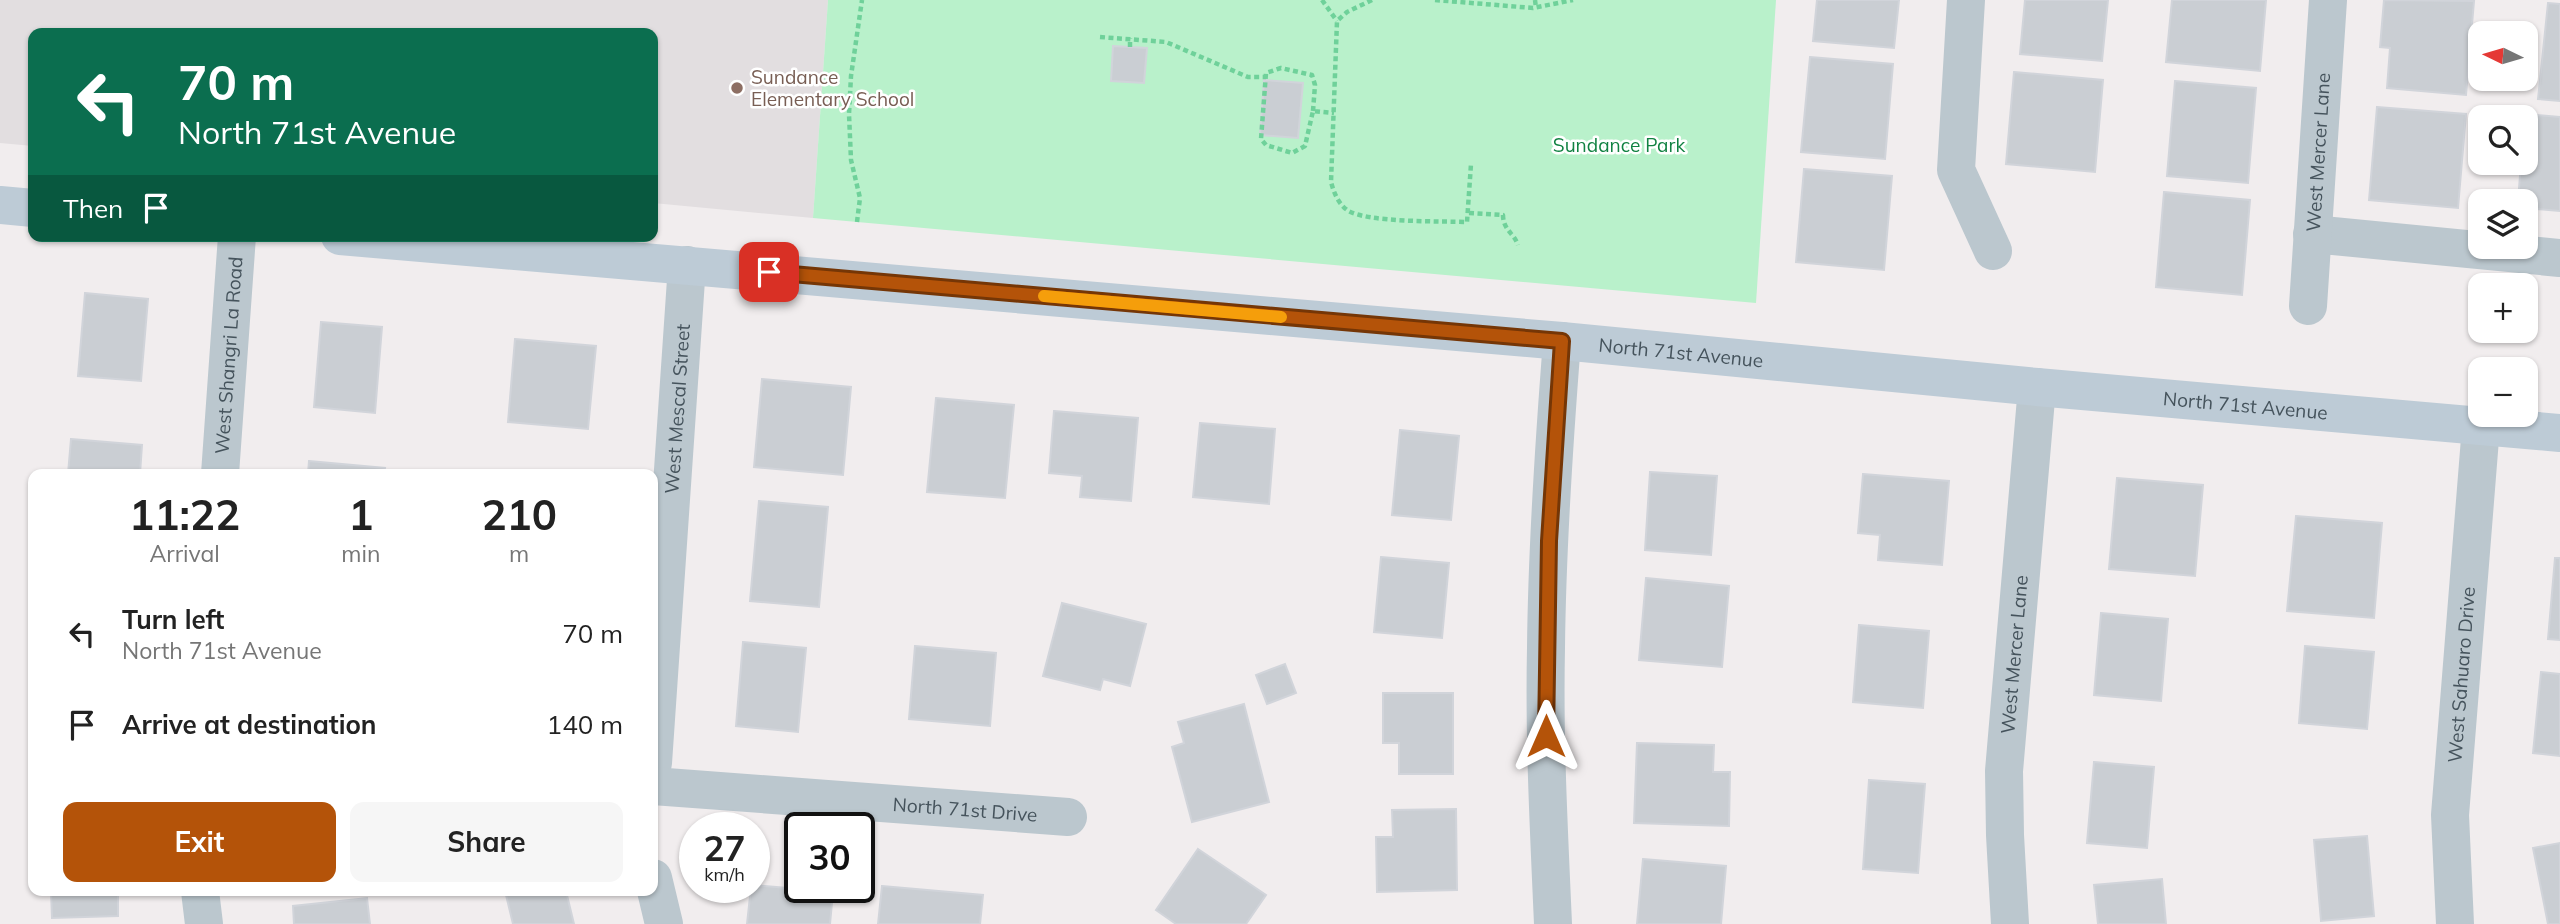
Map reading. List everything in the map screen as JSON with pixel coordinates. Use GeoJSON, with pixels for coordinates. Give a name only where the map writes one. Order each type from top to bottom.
{"type":"FeatureCollection","features":[{"type":"Feature","properties":{"kind":"street"},"geometry":{"type":"LineString","coordinates":[[1966,0],[1956,170],[1993,251]]}},
{"type":"Feature","properties":{"kind":"street","name":"West Mercer Lane"},"geometry":{"type":"LineString","coordinates":[[2308,306],[2328,0]]}},
{"type":"Feature","properties":{"kind":"street"},"geometry":{"type":"LineString","coordinates":[[0,205],[28,208]]}},
{"type":"Feature","properties":{"kind":"street"},"geometry":{"type":"LineString","coordinates":[[2312,234],[2560,258]]}},
{"type":"Feature","properties":{"kind":"street","name":"West Shangri La Road"},"geometry":{"type":"LineString","coordinates":[[220,469],[237,242]]}},
{"type":"Feature","properties":{"kind":"street","name":"North 71st Avenue"},"geometry":{"type":"LineString","coordinates":[[412,242],[1562,341],[2468,425]]}},
{"type":"Feature","properties":{"kind":"street","name":"West Mescal Street"},"geometry":{"type":"LineString","coordinates":[[658,690],[687,265]]}},
{"type":"Feature","properties":{"kind":"street"},"geometry":{"type":"LineString","coordinates":[[1553,924],[1546,649],[1549,541],[1562,341]]}},
{"type":"Feature","properties":{"kind":"street","name":"West Mercer Lane"},"geometry":{"type":"LineString","coordinates":[[2010,924],[2004,771],[2037,387]]}},
{"type":"Feature","properties":{"kind":"street","name":"West Sahuaro Drive"},"geometry":{"type":"LineString","coordinates":[[2455,924],[2450,815],[2481,427]]}},
{"type":"Feature","properties":{"kind":"street","name":"North 71st Avenue"},"geometry":{"type":"LineString","coordinates":[[2492,427],[2560,433]]}},
{"type":"Feature","properties":{"kind":"street","name":"North 71st Drive"},"geometry":{"type":"LineString","coordinates":[[658,786],[1068,817]]}},
{"type":"Feature","properties":{"kind":"street"},"geometry":{"type":"LineString","coordinates":[[201,896],[204,924]]}},
{"type":"Feature","properties":{"kind":"street"},"geometry":{"type":"LineString","coordinates":[[657,896],[664,924]]}},
{"type":"Feature","properties":{"kind":"path"},"geometry":{"type":"LineString","coordinates":[[857,222],[860,198],[851,160],[849,114],[851,76],[862,0]]}},
{"type":"Feature","properties":{"kind":"path"},"geometry":{"type":"LineString","coordinates":[[1322,0],[1337,21],[1331,182],[1335,195],[1350,212],[1367,217],[1467,222],[1471,164]]}},
{"type":"Feature","properties":{"kind":"path"},"geometry":{"type":"LineString","coordinates":[[1337,21],[1347,12],[1372,0]]}},
{"type":"Feature","properties":{"kind":"path"},"geometry":{"type":"LineString","coordinates":[[1435,0],[1536,8],[1573,0]]}},
{"type":"Feature","properties":{"kind":"path"},"geometry":{"type":"LineString","coordinates":[[1535,0],[1536,8]]}},
{"type":"Feature","properties":{"kind":"path"},"geometry":{"type":"LineString","coordinates":[[1100,37],[1167,42],[1248,77],[1266,77]]}},
{"type":"Feature","properties":{"kind":"path"},"geometry":{"type":"LineString","coordinates":[[1130,38],[1130,47]]}},
{"type":"Feature","properties":{"kind":"path"},"geometry":{"type":"LineString","coordinates":[[1281,68],[1312,75],[1315,85],[1313,111],[1305,146],[1292,153],[1266,145],[1261,139],[1266,73],[1281,68]]}},
{"type":"Feature","properties":{"kind":"path"},"geometry":{"type":"LineString","coordinates":[[1313,111],[1334,113]]}},
{"type":"Feature","properties":{"kind":"path"},"geometry":{"type":"LineString","coordinates":[[1468,213],[1503,215],[1506,230],[1516,237],[1518,245]]}},
{"type":"Feature","properties":{"kind":"shaded area","name":"Sundance Elementary School"},"geometry":{"type":"Polygon","coordinates":[[[0,0],[828,0],[813,218],[658,203],[658,28],[28,28],[28,146],[0,143],[0,0]]]}},
{"type":"Feature","properties":{"kind":"green space","name":"Sundance Park"},"geometry":{"type":"Polygon","coordinates":[[[828,0],[1776,0],[1756,303],[813,218],[828,0]]]}},
{"type":"Feature","properties":{"kind":"building"},"geometry":{"type":"Polygon","coordinates":[[[1817,0],[1899,0],[1894,48],[1813,41],[1817,0]]]}},
{"type":"Feature","properties":{"kind":"building"},"geometry":{"type":"Polygon","coordinates":[[[2025,0],[2108,0],[2102,61],[2020,54],[2025,0]]]}},
{"type":"Feature","properties":{"kind":"building"},"geometry":{"type":"Polygon","coordinates":[[[2172,0],[2266,0],[2260,71],[2166,62],[2172,0]]]}},
{"type":"Feature","properties":{"kind":"building"},"geometry":{"type":"Polygon","coordinates":[[[2384,0],[2474,1],[2472,21],[2468,21],[2466,95],[2387,88],[2390,48],[2380,47],[2384,0]]]}},
{"type":"Feature","properties":{"kind":"building"},"geometry":{"type":"Polygon","coordinates":[[[2548,3],[2560,4],[2560,101],[2538,99],[2548,3]]]}},
{"type":"Feature","properties":{"kind":"building"},"geometry":{"type":"Polygon","coordinates":[[[1113,46],[1147,48],[1144,83],[1111,81],[1113,46]]]}},
{"type":"Feature","properties":{"kind":"building"},"geometry":{"type":"Polygon","coordinates":[[[1810,57],[1893,64],[1885,159],[1801,152],[1810,57]]]}},
{"type":"Feature","properties":{"kind":"building"},"geometry":{"type":"Polygon","coordinates":[[[2014,72],[2103,80],[2095,172],[2006,164],[2014,72]]]}},
{"type":"Feature","properties":{"kind":"building"},"geometry":{"type":"Polygon","coordinates":[[[1264,80],[1303,83],[1298,138],[1260,135],[1264,80]]]}},
{"type":"Feature","properties":{"kind":"building"},"geometry":{"type":"Polygon","coordinates":[[[2175,81],[2256,88],[2248,183],[2167,176],[2175,81]]]}},
{"type":"Feature","properties":{"kind":"building"},"geometry":{"type":"Polygon","coordinates":[[[2377,107],[2466,114],[2458,208],[2369,200],[2377,107]]]}},
{"type":"Feature","properties":{"kind":"building"},"geometry":{"type":"Polygon","coordinates":[[[2538,115],[2560,117],[2560,211],[2538,209],[2538,189],[2519,189],[2520,175],[2538,175],[2538,115]]]}},
{"type":"Feature","properties":{"kind":"building"},"geometry":{"type":"Polygon","coordinates":[[[1804,169],[1892,176],[1884,270],[1796,262],[1804,169]]]}},
{"type":"Feature","properties":{"kind":"building"},"geometry":{"type":"Polygon","coordinates":[[[2164,192],[2250,200],[2242,295],[2156,287],[2164,192]]]}},
{"type":"Feature","properties":{"kind":"building"},"geometry":{"type":"Polygon","coordinates":[[[85,293],[148,299],[141,381],[78,376],[85,293]]]}},
{"type":"Feature","properties":{"kind":"building"},"geometry":{"type":"Polygon","coordinates":[[[321,322],[382,327],[375,413],[314,407],[321,322]]]}},
{"type":"Feature","properties":{"kind":"building"},"geometry":{"type":"Polygon","coordinates":[[[515,339],[596,346],[588,429],[508,422],[515,339]]]}},
{"type":"Feature","properties":{"kind":"building"},"geometry":{"type":"Polygon","coordinates":[[[762,379],[851,387],[843,475],[754,467],[762,379]]]}},
{"type":"Feature","properties":{"kind":"building"},"geometry":{"type":"Polygon","coordinates":[[[936,398],[1014,405],[1005,498],[927,492],[936,398]]]}},
{"type":"Feature","properties":{"kind":"building"},"geometry":{"type":"Polygon","coordinates":[[[1054,411],[1138,418],[1131,501],[1080,497],[1082,476],[1049,473],[1054,411]]]}},
{"type":"Feature","properties":{"kind":"building"},"geometry":{"type":"Polygon","coordinates":[[[1200,423],[1275,429],[1269,504],[1193,497],[1200,423]]]}},
{"type":"Feature","properties":{"kind":"building"},"geometry":{"type":"Polygon","coordinates":[[[1400,430],[1459,436],[1451,520],[1392,515],[1400,430]]]}},
{"type":"Feature","properties":{"kind":"building"},"geometry":{"type":"Polygon","coordinates":[[[71,439],[142,445],[140,469],[68,469],[71,439]]]}},
{"type":"Feature","properties":{"kind":"building"},"geometry":{"type":"Polygon","coordinates":[[[309,461],[385,468],[385,469],[308,469],[309,461]]]}},
{"type":"Feature","properties":{"kind":"building"},"geometry":{"type":"Polygon","coordinates":[[[1650,472],[1717,476],[1711,555],[1645,550],[1650,472]]]}},
{"type":"Feature","properties":{"kind":"building"},"geometry":{"type":"Polygon","coordinates":[[[1863,474],[1949,481],[1942,565],[1878,560],[1880,535],[1858,533],[1863,474]]]}},
{"type":"Feature","properties":{"kind":"building"},"geometry":{"type":"Polygon","coordinates":[[[2117,478],[2203,485],[2195,576],[2109,569],[2117,478]]]}},
{"type":"Feature","properties":{"kind":"building"},"geometry":{"type":"Polygon","coordinates":[[[759,501],[828,507],[819,607],[750,601],[759,501]]]}},
{"type":"Feature","properties":{"kind":"building"},"geometry":{"type":"Polygon","coordinates":[[[2296,516],[2382,523],[2374,618],[2287,611],[2296,516]]]}},
{"type":"Feature","properties":{"kind":"building"},"geometry":{"type":"Polygon","coordinates":[[[1381,557],[1449,563],[1442,638],[1374,632],[1381,557]]]}},
{"type":"Feature","properties":{"kind":"building"},"geometry":{"type":"Polygon","coordinates":[[[2555,558],[2560,558],[2560,640],[2548,639],[2555,558]]]}},
{"type":"Feature","properties":{"kind":"building"},"geometry":{"type":"Polygon","coordinates":[[[1646,578],[1729,586],[1722,667],[1639,660],[1646,578]]]}},
{"type":"Feature","properties":{"kind":"building"},"geometry":{"type":"Polygon","coordinates":[[[1062,603],[1146,624],[1130,686],[1103,679],[1100,690],[1043,676],[1062,603]]]}},
{"type":"Feature","properties":{"kind":"building"},"geometry":{"type":"Polygon","coordinates":[[[2101,613],[2168,619],[2161,701],[2094,695],[2101,613]]]}},
{"type":"Feature","properties":{"kind":"building"},"geometry":{"type":"Polygon","coordinates":[[[1859,625],[1929,631],[1923,708],[1853,702],[1859,625]]]}},
{"type":"Feature","properties":{"kind":"building"},"geometry":{"type":"Polygon","coordinates":[[[743,642],[806,648],[798,732],[736,726],[743,642]]]}},
{"type":"Feature","properties":{"kind":"building"},"geometry":{"type":"Polygon","coordinates":[[[915,646],[996,653],[990,726],[909,719],[915,646]]]}},
{"type":"Feature","properties":{"kind":"building"},"geometry":{"type":"Polygon","coordinates":[[[2305,646],[2374,652],[2367,729],[2299,723],[2305,646]]]}},
{"type":"Feature","properties":{"kind":"building"},"geometry":{"type":"Polygon","coordinates":[[[1285,664],[1296,693],[1267,704],[1256,675],[1285,664]]]}},
{"type":"Feature","properties":{"kind":"building"},"geometry":{"type":"Polygon","coordinates":[[[2541,672],[2560,674],[2560,756],[2533,753],[2541,672]]]}},
{"type":"Feature","properties":{"kind":"building"},"geometry":{"type":"Polygon","coordinates":[[[1383,693],[1453,693],[1453,774],[1399,774],[1399,743],[1383,743],[1383,693]]]}},
{"type":"Feature","properties":{"kind":"building"},"geometry":{"type":"Polygon","coordinates":[[[1244,704],[1269,802],[1192,822],[1172,747],[1184,743],[1178,722],[1244,704]]]}},
{"type":"Feature","properties":{"kind":"building"},"geometry":{"type":"Polygon","coordinates":[[[1637,743],[1714,745],[1713,772],[1730,772],[1729,826],[1634,823],[1637,743]]]}},
{"type":"Feature","properties":{"kind":"building"},"geometry":{"type":"Polygon","coordinates":[[[2094,762],[2154,767],[2147,848],[2087,843],[2094,762]]]}},
{"type":"Feature","properties":{"kind":"building"},"geometry":{"type":"Polygon","coordinates":[[[1869,780],[1925,784],[1918,873],[1863,869],[1869,780]]]}},
{"type":"Feature","properties":{"kind":"building"},"geometry":{"type":"Polygon","coordinates":[[[1456,809],[1457,890],[1377,892],[1376,837],[1393,837],[1392,810],[1456,809]]]}},
{"type":"Feature","properties":{"kind":"building"},"geometry":{"type":"Polygon","coordinates":[[[2367,836],[2374,916],[2321,921],[2314,840],[2367,836]]]}},
{"type":"Feature","properties":{"kind":"building"},"geometry":{"type":"Polygon","coordinates":[[[2560,843],[2560,924],[2548,924],[2533,848],[2560,843]]]}},
{"type":"Feature","properties":{"kind":"building"},"geometry":{"type":"Polygon","coordinates":[[[1198,849],[1266,895],[1246,924],[1176,924],[1156,910],[1198,849]]]}},
{"type":"Feature","properties":{"kind":"building"},"geometry":{"type":"Polygon","coordinates":[[[1643,859],[1726,866],[1721,924],[1637,924],[1643,859]]]}},
{"type":"Feature","properties":{"kind":"building"},"geometry":{"type":"Polygon","coordinates":[[[2162,879],[2166,924],[2098,924],[2094,885],[2162,879]]]}},
{"type":"Feature","properties":{"kind":"building"},"geometry":{"type":"Polygon","coordinates":[[[770,886],[784,888],[784,903],[832,903],[830,924],[747,924],[749,903],[770,903],[770,886]]]}},
{"type":"Feature","properties":{"kind":"building"},"geometry":{"type":"Polygon","coordinates":[[[882,886],[983,895],[980,924],[878,924],[882,886]]]}},
{"type":"Feature","properties":{"kind":"building"},"geometry":{"type":"Polygon","coordinates":[[[51,896],[118,896],[118,916],[52,918],[51,896]]]}},
{"type":"Feature","properties":{"kind":"building"},"geometry":{"type":"Polygon","coordinates":[[[506,896],[567,896],[574,924],[513,924],[506,896]]]}},
{"type":"Feature","properties":{"kind":"building"},"geometry":{"type":"Polygon","coordinates":[[[367,898],[370,924],[294,924],[293,906],[367,898]]]}},
{"type":"Feature","properties":{"kind":"slow traffic"},"geometry":{"type":"LineString","coordinates":[[1044,296],[1281,317]]}},
{"type":"Feature","properties":{"kind":"place","name":"Sundance Elementary School"},"geometry":{"type":"Point","coordinates":[737,88]}},
{"type":"Feature","properties":{"kind":"route"},"geometry":{"type":"LineString","coordinates":[[769,272],[1562,341],[1549,541],[1546,736]]}}]}
